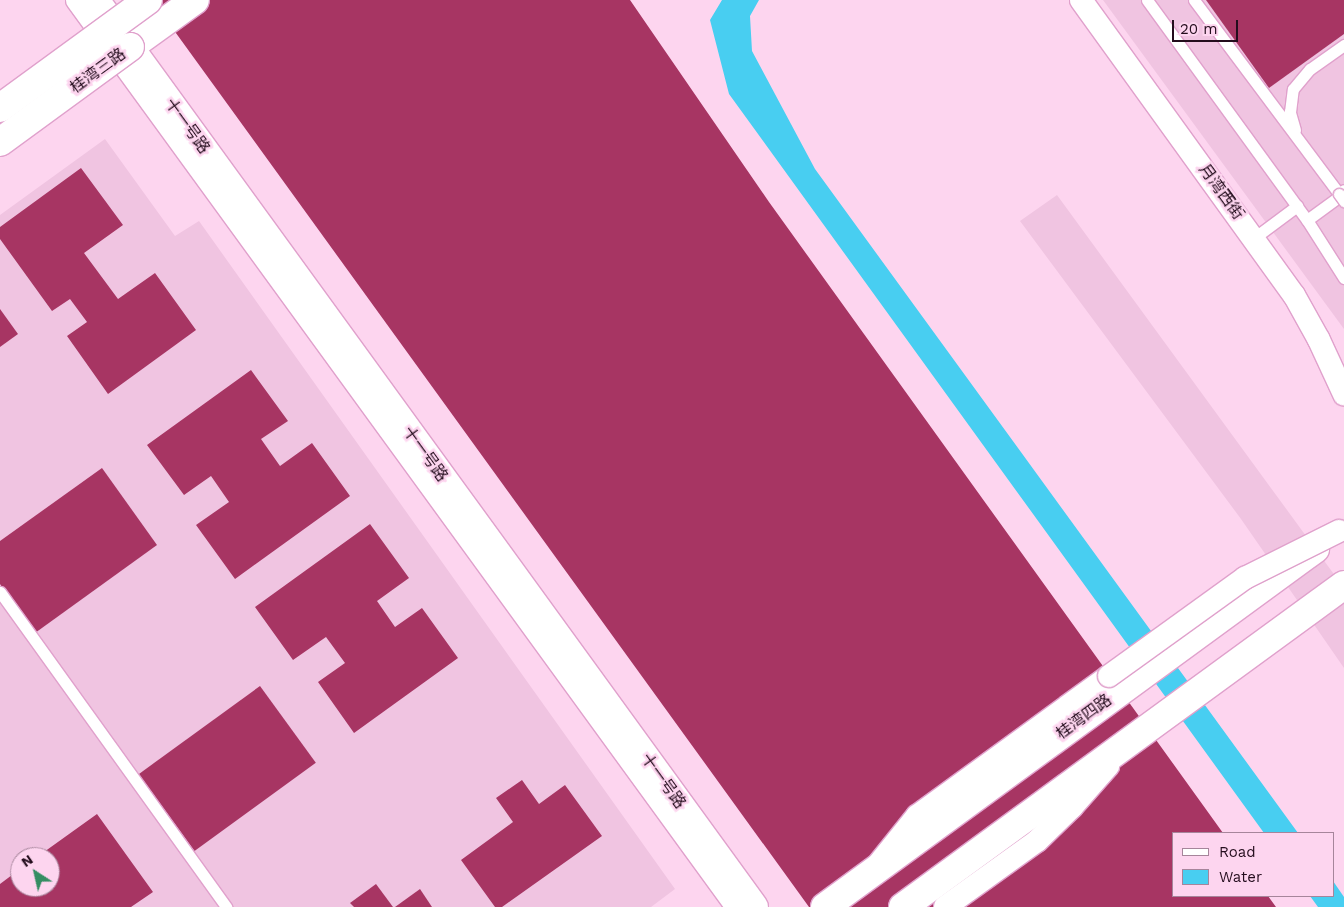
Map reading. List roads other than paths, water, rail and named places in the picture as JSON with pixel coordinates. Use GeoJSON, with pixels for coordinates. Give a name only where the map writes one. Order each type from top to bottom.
{"type":"FeatureCollection","features":[{"type":"Feature","properties":{"kind":"street"},"geometry":{"type":"LineString","coordinates":[[77,0],[737,907]]}},
{"type":"Feature","properties":{"kind":"street","name":"十一号路"},"geometry":{"type":"LineString","coordinates":[[96,0],[754,907]]}},
{"type":"Feature","properties":{"kind":"street","name":"桂湾三路"},"geometry":{"type":"LineString","coordinates":[[0,108],[148,0]]}},
{"type":"Feature","properties":{"kind":"street","name":"桂湾三路"},"geometry":{"type":"LineString","coordinates":[[0,142],[195,0]]}},
{"type":"Feature","properties":{"kind":"street","name":"月湾西街"},"geometry":{"type":"LineString","coordinates":[[1081,0],[1294,295],[1320,340],[1344,394]]}},
{"type":"Feature","properties":{"kind":"street","name":"桂湾四路"},"geometry":{"type":"LineString","coordinates":[[825,907],[873,872],[1115,683],[1342,529]]}},
{"type":"Feature","properties":{"kind":"street"},"geometry":{"type":"LineString","coordinates":[[903,907],[1344,585]]}},
{"type":"Feature","properties":{"kind":"street"},"geometry":{"type":"LineString","coordinates":[[945,907],[1037,840],[1072,808],[1138,735]]}},
{"type":"Feature","properties":{"kind":"lane"},"geometry":{"type":"LineString","coordinates":[[1147,0],[1307,220],[1344,278]]}},
{"type":"Feature","properties":{"kind":"lane"},"geometry":{"type":"LineString","coordinates":[[1194,0],[1266,100],[1296,134],[1343,195],[1307,220]]}},
{"type":"Feature","properties":{"kind":"lane"},"geometry":{"type":"LineString","coordinates":[[1296,134],[1290,112],[1293,90],[1310,69],[1344,45]]}},
{"type":"Feature","properties":{"kind":"lane"},"geometry":{"type":"LineString","coordinates":[[1254,238],[1297,206]]}},
{"type":"Feature","properties":{"kind":"lane"},"geometry":{"type":"LineString","coordinates":[[0,592],[226,907]]}},
{"type":"Feature","properties":{"kind":"water"},"geometry":{"type":"Polygon","coordinates":[[[722,0],[759,0],[750,16],[752,51],[815,169],[1297,832],[1263,832],[729,94],[710,20],[722,0]]]}},
{"type":"Feature","properties":{"kind":"water"},"geometry":{"type":"Polygon","coordinates":[[[1334,882],[1344,897],[1344,907],[1318,907],[1311,897],[1334,897],[1334,882]]]}}]}
